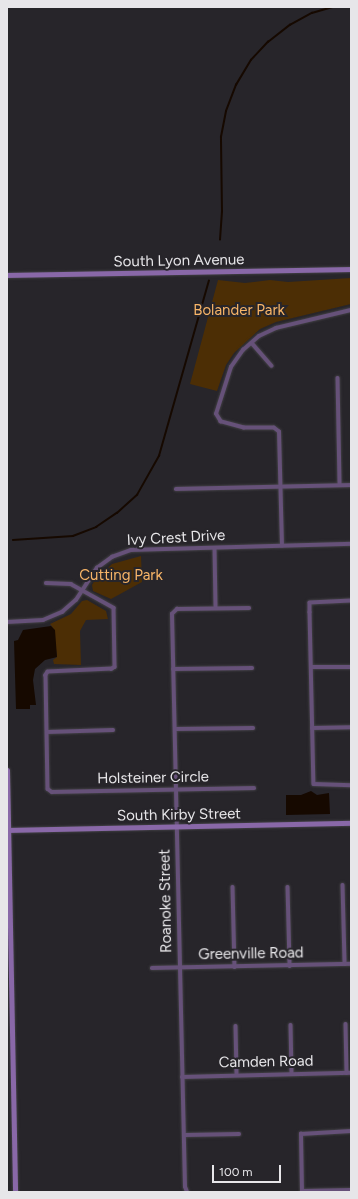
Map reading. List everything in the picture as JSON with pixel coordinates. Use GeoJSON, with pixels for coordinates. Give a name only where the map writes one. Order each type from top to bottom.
{"type":"FeatureCollection","features":[{"type":"Feature","properties":{"kind":"street","name":"South Lyon Avenue"},"geometry":{"type":"LineString","coordinates":[[7,275],[351,269]]}},
{"type":"Feature","properties":{"kind":"street"},"geometry":{"type":"LineString","coordinates":[[282,546],[278,430],[244,428],[218,419],[216,414],[231,367],[252,343],[276,328],[351,310]]}},
{"type":"Feature","properties":{"kind":"street"},"geometry":{"type":"LineString","coordinates":[[252,343],[272,366]]}},
{"type":"Feature","properties":{"kind":"street"},"geometry":{"type":"LineString","coordinates":[[338,378],[340,485]]}},
{"type":"Feature","properties":{"kind":"street"},"geometry":{"type":"LineString","coordinates":[[176,489],[351,485]]}},
{"type":"Feature","properties":{"kind":"street","name":"Ivy Crest Drive"},"geometry":{"type":"LineString","coordinates":[[7,622],[34,621],[53,617],[69,607],[83,590],[97,568],[122,553],[142,550],[351,544]]}},
{"type":"Feature","properties":{"kind":"street"},"geometry":{"type":"LineString","coordinates":[[215,548],[216,608],[249,608]]}},
{"type":"Feature","properties":{"kind":"street"},"geometry":{"type":"LineString","coordinates":[[46,583],[67,583],[83,590],[114,608],[115,667],[112,669],[48,672],[47,732],[113,730]]}},
{"type":"Feature","properties":{"kind":"street"},"geometry":{"type":"LineString","coordinates":[[351,601],[310,603],[314,784],[351,785]]}},
{"type":"Feature","properties":{"kind":"street","name":"Roanoke Street"},"geometry":{"type":"LineString","coordinates":[[187,1192],[182,1077],[172,611],[216,608]]}},
{"type":"Feature","properties":{"kind":"street"},"geometry":{"type":"LineString","coordinates":[[311,667],[351,667]]}},
{"type":"Feature","properties":{"kind":"street"},"geometry":{"type":"LineString","coordinates":[[173,669],[252,668]]}},
{"type":"Feature","properties":{"kind":"street"},"geometry":{"type":"LineString","coordinates":[[312,728],[351,727]]}},
{"type":"Feature","properties":{"kind":"street"},"geometry":{"type":"LineString","coordinates":[[174,730],[253,728]]}},
{"type":"Feature","properties":{"kind":"street","name":"Holsteiner Circle"},"geometry":{"type":"LineString","coordinates":[[47,732],[48,789],[52,792],[254,788]]}},
{"type":"Feature","properties":{"kind":"street"},"geometry":{"type":"LineString","coordinates":[[7,770],[9,971],[15,1192]]}},
{"type":"Feature","properties":{"kind":"street","name":"South Kirby Street"},"geometry":{"type":"LineString","coordinates":[[8,830],[351,823]]}},
{"type":"Feature","properties":{"kind":"street"},"geometry":{"type":"LineString","coordinates":[[343,885],[345,964]]}},
{"type":"Feature","properties":{"kind":"street"},"geometry":{"type":"LineString","coordinates":[[232,887],[235,967]]}},
{"type":"Feature","properties":{"kind":"street"},"geometry":{"type":"LineString","coordinates":[[288,887],[290,966]]}},
{"type":"Feature","properties":{"kind":"street","name":"Greenville Road"},"geometry":{"type":"LineString","coordinates":[[152,968],[351,964]]}},
{"type":"Feature","properties":{"kind":"street"},"geometry":{"type":"LineString","coordinates":[[346,1024],[349,1073]]}},
{"type":"Feature","properties":{"kind":"street"},"geometry":{"type":"LineString","coordinates":[[291,1025],[292,1074]]}},
{"type":"Feature","properties":{"kind":"street"},"geometry":{"type":"LineString","coordinates":[[236,1026],[237,1075]]}},
{"type":"Feature","properties":{"kind":"street","name":"Camden Road"},"geometry":{"type":"LineString","coordinates":[[182,1077],[349,1073]]}},
{"type":"Feature","properties":{"kind":"street"},"geometry":{"type":"LineString","coordinates":[[7,1107],[13,1107]]}},
{"type":"Feature","properties":{"kind":"street"},"geometry":{"type":"LineString","coordinates":[[351,1131],[301,1134],[302,1191],[351,1190]]}},
{"type":"Feature","properties":{"kind":"street"},"geometry":{"type":"LineString","coordinates":[[184,1135],[239,1134]]}},
{"type":"Feature","properties":{"kind":"green space","name":"Bolander Park"},"geometry":{"type":"Polygon","coordinates":[[[351,278],[351,304],[276,322],[260,329],[234,353],[226,365],[217,391],[190,384],[218,280],[245,283],[270,280],[288,282],[351,278]]]}},
{"type":"Feature","properties":{"kind":"green space","name":"Cutting Park"},"geometry":{"type":"Polygon","coordinates":[[[141,556],[142,582],[111,599],[93,591],[92,585],[95,580],[112,564],[141,556]]]}},
{"type":"Feature","properties":{"kind":"green space","name":"Cutting Park"},"geometry":{"type":"Polygon","coordinates":[[[87,600],[106,611],[108,619],[86,620],[80,631],[81,665],[54,664],[53,660],[57,657],[53,628],[50,624],[71,614],[82,601],[87,600]]]}},
{"type":"Feature","properties":{"kind":"shaded area"},"geometry":{"type":"Polygon","coordinates":[[[51,626],[55,630],[57,657],[45,660],[35,669],[33,680],[36,705],[30,705],[30,709],[16,709],[14,641],[18,640],[23,630],[51,626]]]}},
{"type":"Feature","properties":{"kind":"shaded area"},"geometry":{"type":"Polygon","coordinates":[[[311,791],[317,795],[329,793],[330,814],[286,815],[286,795],[301,795],[311,791]]]}},
{"type":"Feature","properties":{"kind":"waterway"},"geometry":{"type":"LineString","coordinates":[[220,240],[222,212],[221,137],[226,111],[236,85],[251,60],[268,42],[290,25],[312,13],[333,7]]}},
{"type":"Feature","properties":{"kind":"waterway"},"geometry":{"type":"LineString","coordinates":[[13,540],[73,536],[96,527],[117,513],[137,495],[159,456],[209,281]]}}]}
